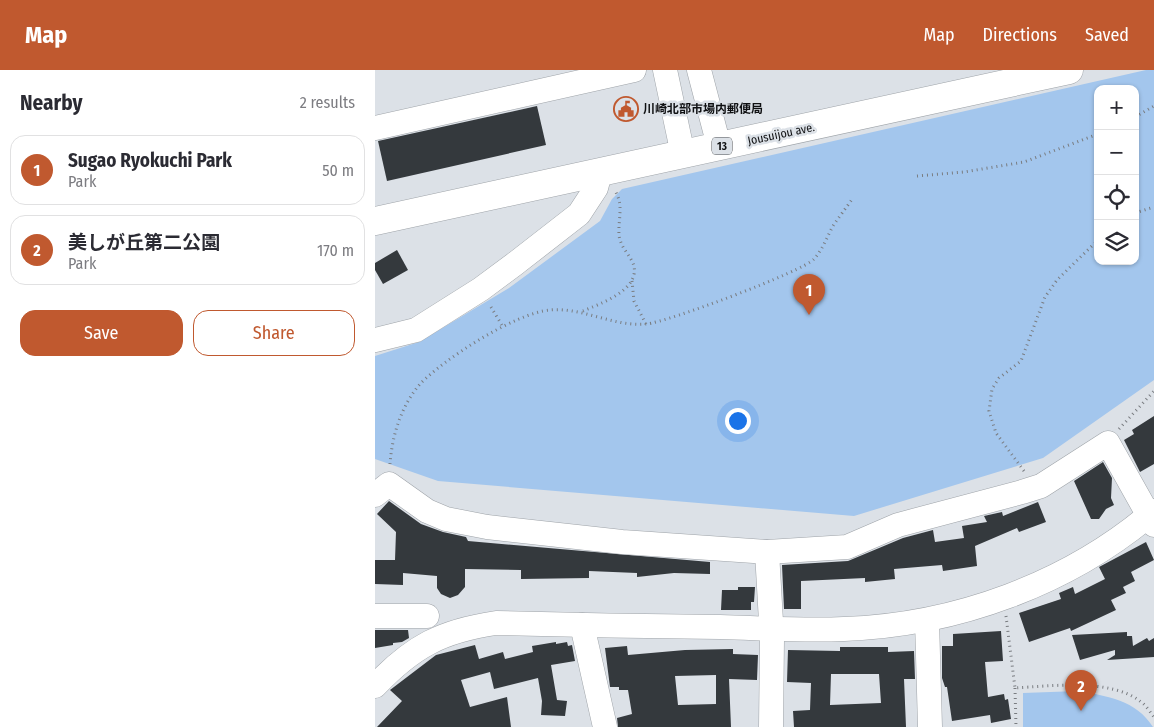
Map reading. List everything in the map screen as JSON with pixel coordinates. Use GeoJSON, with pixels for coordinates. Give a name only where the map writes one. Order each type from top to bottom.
{"type":"FeatureCollection","features":[{"type":"Feature","properties":{"kind":"main road","name":"Jousuijou ave."},"geometry":{"type":"LineString","coordinates":[[375,221],[606,180],[683,155],[719,146],[1069,70]]}},
{"type":"Feature","properties":{"kind":"street"},"geometry":{"type":"LineString","coordinates":[[375,128],[540,80],[634,70]]}},
{"type":"Feature","properties":{"kind":"street"},"geometry":{"type":"LineString","coordinates":[[665,70],[683,155]]}},
{"type":"Feature","properties":{"kind":"street"},"geometry":{"type":"LineString","coordinates":[[699,70],[719,146]]}},
{"type":"Feature","properties":{"kind":"street"},"geometry":{"type":"LineString","coordinates":[[375,340],[416,330],[509,268],[579,214],[596,188],[606,180]]}},
{"type":"Feature","properties":{"kind":"street"},"geometry":{"type":"LineString","coordinates":[[375,686],[396,664],[430,640],[470,627],[496,623],[582,626],[845,629],[927,620],[1005,598],[1074,565],[1152,517],[1108,443],[1041,486],[898,524],[847,548],[767,552],[622,542],[487,527],[446,519],[382,489]]}},
{"type":"Feature","properties":{"kind":"street"},"geometry":{"type":"LineString","coordinates":[[767,552],[771,628],[771,727]]}},
{"type":"Feature","properties":{"kind":"street"},"geometry":{"type":"LineString","coordinates":[[375,616],[427,616]]}},
{"type":"Feature","properties":{"kind":"street"},"geometry":{"type":"LineString","coordinates":[[927,620],[930,727]]}},
{"type":"Feature","properties":{"kind":"street"},"geometry":{"type":"LineString","coordinates":[[582,626],[605,727]]}},
{"type":"Feature","properties":{"kind":"path"},"geometry":{"type":"LineString","coordinates":[[1139,115],[1154,106]]}},
{"type":"Feature","properties":{"kind":"path"},"geometry":{"type":"LineString","coordinates":[[917,176],[964,172],[1024,162],[1094,136]]}},
{"type":"Feature","properties":{"kind":"path"},"geometry":{"type":"LineString","coordinates":[[606,180],[620,198],[619,237],[634,267],[632,280],[634,301],[647,324]]}},
{"type":"Feature","properties":{"kind":"path"},"geometry":{"type":"LineString","coordinates":[[382,489],[399,420],[420,385],[449,360],[516,318],[549,310],[582,311],[627,324],[647,324],[667,320],[813,261],[853,198]]}},
{"type":"Feature","properties":{"kind":"path"},"geometry":{"type":"LineString","coordinates":[[1139,212],[1154,207]]}},
{"type":"Feature","properties":{"kind":"path"},"geometry":{"type":"LineString","coordinates":[[1031,489],[1026,474],[996,433],[989,411],[992,389],[999,378],[1021,361],[1045,297],[1057,280],[1094,244]]}},
{"type":"Feature","properties":{"kind":"path"},"geometry":{"type":"LineString","coordinates":[[582,311],[607,300],[623,290],[632,280]]}},
{"type":"Feature","properties":{"kind":"path"},"geometry":{"type":"LineString","coordinates":[[1108,443],[1154,391]]}},
{"type":"Feature","properties":{"kind":"path"},"geometry":{"type":"LineString","coordinates":[[1005,598],[1015,688],[1016,727]]}},
{"type":"Feature","properties":{"kind":"path"},"geometry":{"type":"LineString","coordinates":[[1015,688],[1080,684],[1113,689],[1141,701],[1154,717]]}},
{"type":"Feature","properties":{"kind":"shaded area"},"geometry":{"type":"Polygon","coordinates":[[[1146,70],[1154,70],[1154,380],[1043,458],[854,516],[438,481],[375,459],[375,356],[419,342],[509,288],[600,221],[612,199],[622,189],[1146,70]]]}},
{"type":"Feature","properties":{"kind":"shaded area"},"geometry":{"type":"Polygon","coordinates":[[[1078,691],[1110,697],[1129,705],[1146,718],[1153,727],[1023,727],[1023,693],[1078,691]]]}},
{"type":"Feature","properties":{"kind":"building"},"geometry":{"type":"Polygon","coordinates":[[[537,106],[546,145],[387,181],[378,141],[537,106]]]}},
{"type":"Feature","properties":{"kind":"building"},"geometry":{"type":"Polygon","coordinates":[[[397,250],[408,270],[383,284],[375,270],[375,263],[397,250]]]}},
{"type":"Feature","properties":{"kind":"building"},"geometry":{"type":"Polygon","coordinates":[[[1154,416],[1154,464],[1140,472],[1124,440],[1134,434],[1132,430],[1154,416]]]}},
{"type":"Feature","properties":{"kind":"building"},"geometry":{"type":"Polygon","coordinates":[[[1103,462],[1112,478],[1111,498],[1114,505],[1106,509],[1099,519],[1091,519],[1074,481],[1103,462]]]}},
{"type":"Feature","properties":{"kind":"building"},"geometry":{"type":"Polygon","coordinates":[[[389,501],[421,524],[443,532],[466,537],[468,541],[710,562],[710,574],[674,573],[637,577],[637,573],[589,571],[589,578],[521,579],[521,570],[465,569],[465,587],[458,595],[450,598],[441,594],[437,588],[437,576],[403,573],[403,585],[375,584],[375,560],[395,560],[396,532],[377,514],[389,501]]]}},
{"type":"Feature","properties":{"kind":"building"},"geometry":{"type":"Polygon","coordinates":[[[1038,502],[1046,522],[1019,532],[1017,528],[975,546],[977,566],[943,571],[942,565],[894,569],[895,579],[865,582],[865,578],[801,581],[801,609],[784,609],[782,565],[848,561],[903,538],[933,530],[935,542],[964,538],[962,526],[987,522],[984,516],[1002,512],[1003,516],[1038,502]]]}},
{"type":"Feature","properties":{"kind":"building"},"geometry":{"type":"Polygon","coordinates":[[[1146,542],[1154,560],[1131,572],[1135,581],[1123,587],[1126,593],[1111,600],[1116,610],[1071,631],[1070,628],[1029,642],[1019,613],[1061,599],[1059,593],[1073,587],[1075,594],[1105,579],[1099,567],[1146,542]]]}},
{"type":"Feature","properties":{"kind":"building"},"geometry":{"type":"Polygon","coordinates":[[[738,587],[755,587],[754,602],[751,602],[751,610],[721,610],[722,590],[738,590],[738,587]]]}},
{"type":"Feature","properties":{"kind":"building"},"geometry":{"type":"Polygon","coordinates":[[[375,630],[408,630],[409,638],[402,642],[393,643],[393,645],[375,648],[375,630]]]}},
{"type":"Feature","properties":{"kind":"building"},"geometry":{"type":"Polygon","coordinates":[[[1001,631],[1003,661],[985,662],[988,697],[1004,694],[1005,700],[1008,699],[1011,719],[991,723],[990,715],[952,721],[947,687],[945,687],[942,678],[942,646],[953,646],[953,634],[1001,631]]]}},
{"type":"Feature","properties":{"kind":"building"},"geometry":{"type":"Polygon","coordinates":[[[1127,632],[1127,636],[1132,636],[1133,646],[1147,638],[1149,641],[1154,638],[1154,657],[1107,660],[1115,655],[1115,650],[1080,660],[1072,635],[1127,632]]]}},
{"type":"Feature","properties":{"kind":"building"},"geometry":{"type":"Polygon","coordinates":[[[556,642],[556,644],[567,642],[568,646],[572,645],[575,661],[551,665],[557,700],[567,701],[565,716],[541,715],[542,701],[538,678],[494,689],[490,672],[461,680],[470,707],[507,697],[511,727],[377,727],[402,701],[390,690],[436,655],[475,645],[479,659],[503,652],[505,659],[533,652],[532,646],[556,642]]]}},
{"type":"Feature","properties":{"kind":"building"},"geometry":{"type":"Polygon","coordinates":[[[627,646],[628,655],[685,650],[733,649],[733,654],[758,655],[757,680],[729,679],[731,727],[618,727],[617,718],[632,714],[628,690],[610,687],[605,648],[627,646]],[[716,675],[675,676],[678,705],[716,704],[716,675]]]}},
{"type":"Feature","properties":{"kind":"building"},"geometry":{"type":"Polygon","coordinates":[[[840,647],[888,647],[888,652],[914,651],[915,679],[904,679],[906,727],[794,727],[793,711],[810,710],[811,683],[787,682],[788,650],[840,651],[840,647]],[[831,674],[830,705],[881,703],[879,674],[831,674]]]}},
{"type":"Feature","properties":{"kind":"place","name":"川崎北部市場内郵便局"},"geometry":{"type":"Point","coordinates":[626,109]}},
{"type":"Feature","properties":{"kind":"place","name":"Sugao Ryokuchi Park"},"geometry":{"type":"Point","coordinates":[809,315]}},
{"type":"Feature","properties":{"kind":"place","name":"美しが丘第二公園"},"geometry":{"type":"Point","coordinates":[1081,711]}}]}
